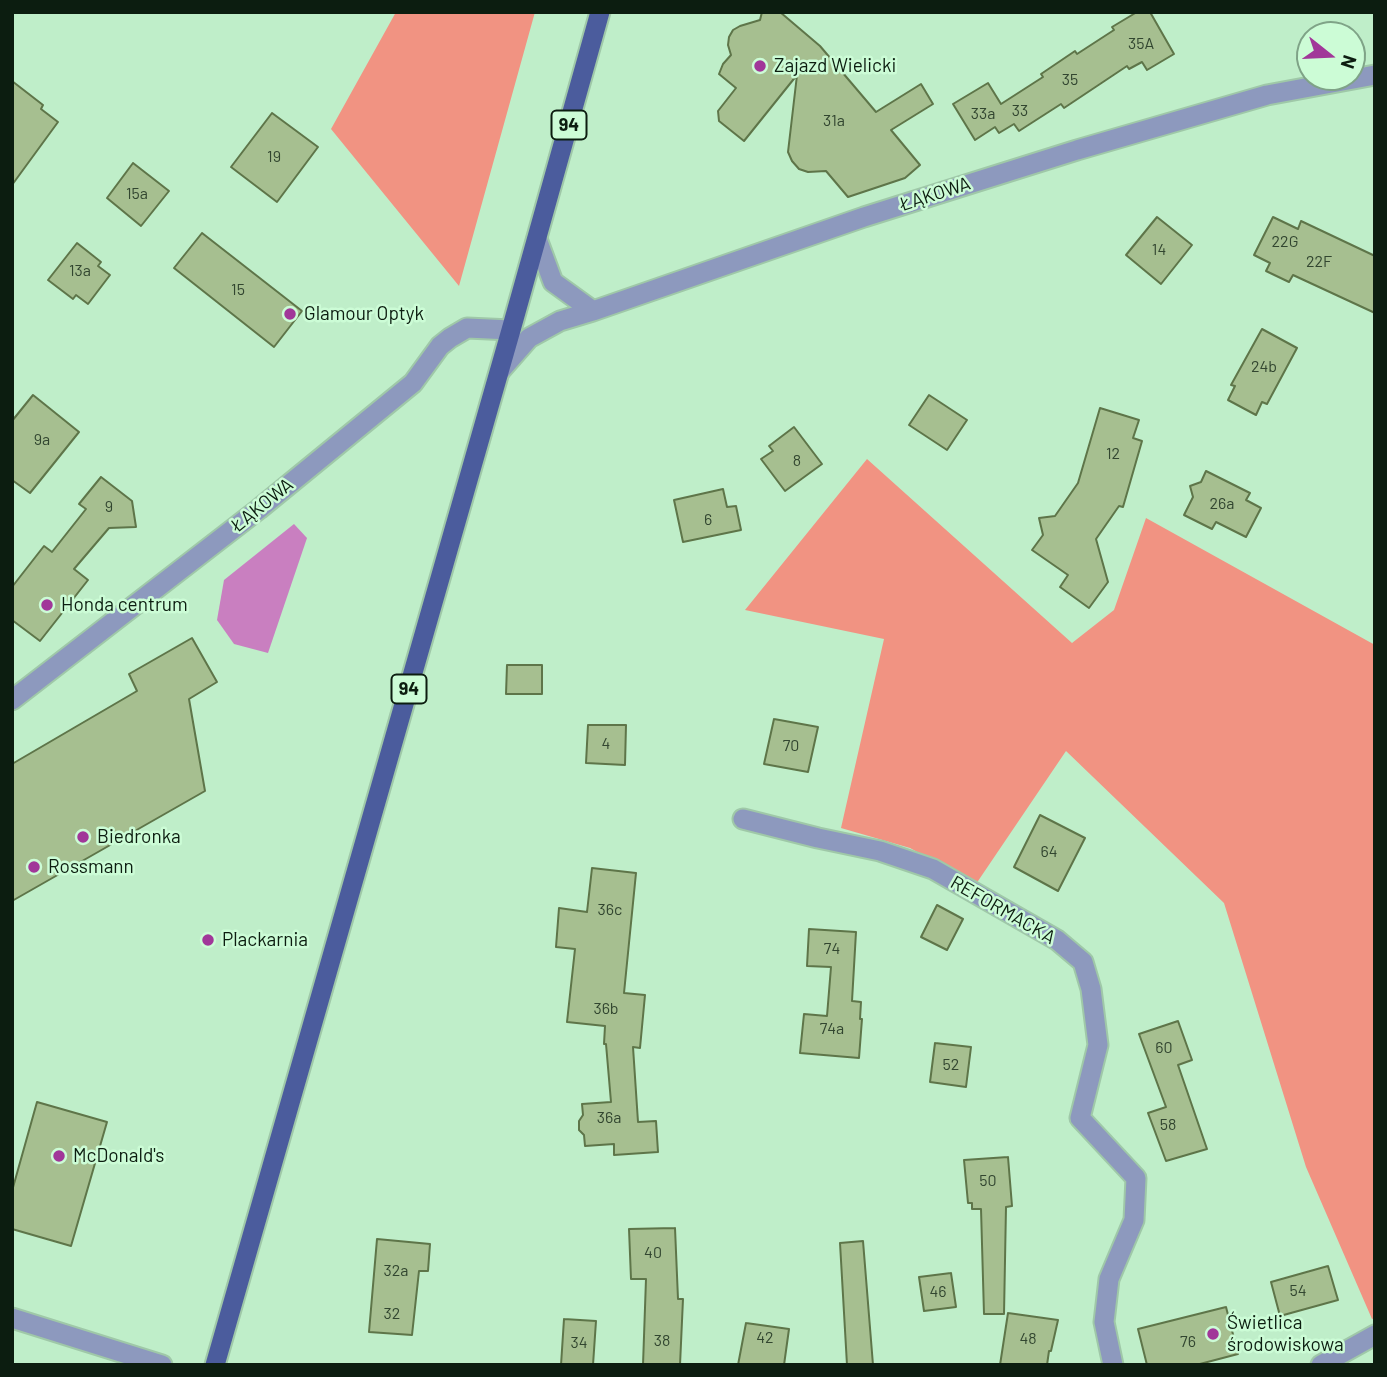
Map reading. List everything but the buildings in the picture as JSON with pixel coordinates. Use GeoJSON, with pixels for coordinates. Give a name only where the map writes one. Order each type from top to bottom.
{"type":"FeatureCollection","features":[{"type":"Feature","properties":{"kind":"main road","name":"94"},"geometry":{"type":"LineString","coordinates":[[215,1365],[600,12]]}},
{"type":"Feature","properties":{"kind":"street","name":"ŁĄKOWA"},"geometry":{"type":"LineString","coordinates":[[500,371],[528,338],[560,321],[864,217],[1077,150],[1267,95],[1375,75]]}},
{"type":"Feature","properties":{"kind":"street"},"geometry":{"type":"LineString","coordinates":[[537,239],[553,282],[593,311]]}},
{"type":"Feature","properties":{"kind":"street","name":"ŁĄKOWA"},"geometry":{"type":"LineString","coordinates":[[12,700],[259,509],[413,383],[440,346],[450,338],[467,328],[511,330]]}},
{"type":"Feature","properties":{"kind":"street","name":"REFORMACKA"},"geometry":{"type":"LineString","coordinates":[[743,819],[880,851],[933,869],[1057,940],[1083,962],[1091,989],[1098,1045],[1080,1118],[1136,1178],[1134,1220],[1110,1279],[1104,1322],[1113,1365]]}},
{"type":"Feature","properties":{"kind":"street"},"geometry":{"type":"LineString","coordinates":[[12,1318],[162,1365]]}},
{"type":"Feature","properties":{"kind":"street"},"geometry":{"type":"LineString","coordinates":[[1321,1365],[1375,1335]]}},
{"type":"Feature","properties":{"kind":"shaded area"},"geometry":{"type":"Polygon","coordinates":[[[396,12],[535,12],[459,286],[331,129],[396,12]]]}},
{"type":"Feature","properties":{"kind":"shaded area"},"geometry":{"type":"Polygon","coordinates":[[[867,459],[1072,643],[1114,610],[1146,518],[1375,645],[1375,1318],[1372,1319],[1306,1167],[1224,903],[1066,751],[976,884],[910,848],[841,828],[884,639],[745,610],[867,459]]]}},
{"type":"Feature","properties":{"kind":"shaded area"},"geometry":{"type":"Polygon","coordinates":[[[294,524],[307,538],[268,653],[234,644],[217,620],[224,580],[294,524]]]}},
{"type":"Feature","properties":{"kind":"place","name":"Zajazd Wielicki"},"geometry":{"type":"Point","coordinates":[760,66]}},
{"type":"Feature","properties":{"kind":"place","name":"Glamour Optyk"},"geometry":{"type":"Point","coordinates":[290,314]}},
{"type":"Feature","properties":{"kind":"place","name":"Honda centrum"},"geometry":{"type":"Point","coordinates":[47,605]}},
{"type":"Feature","properties":{"kind":"place","name":"Biedronka"},"geometry":{"type":"Point","coordinates":[83,837]}},
{"type":"Feature","properties":{"kind":"place","name":"Rossmann"},"geometry":{"type":"Point","coordinates":[34,867]}},
{"type":"Feature","properties":{"kind":"place","name":"Plackarnia"},"geometry":{"type":"Point","coordinates":[208,940]}},
{"type":"Feature","properties":{"kind":"place","name":"McDonald's"},"geometry":{"type":"Point","coordinates":[59,1156]}},
{"type":"Feature","properties":{"kind":"place","name":"Świetlica środowiskowa"},"geometry":{"type":"Point","coordinates":[1213,1334]}}]}
